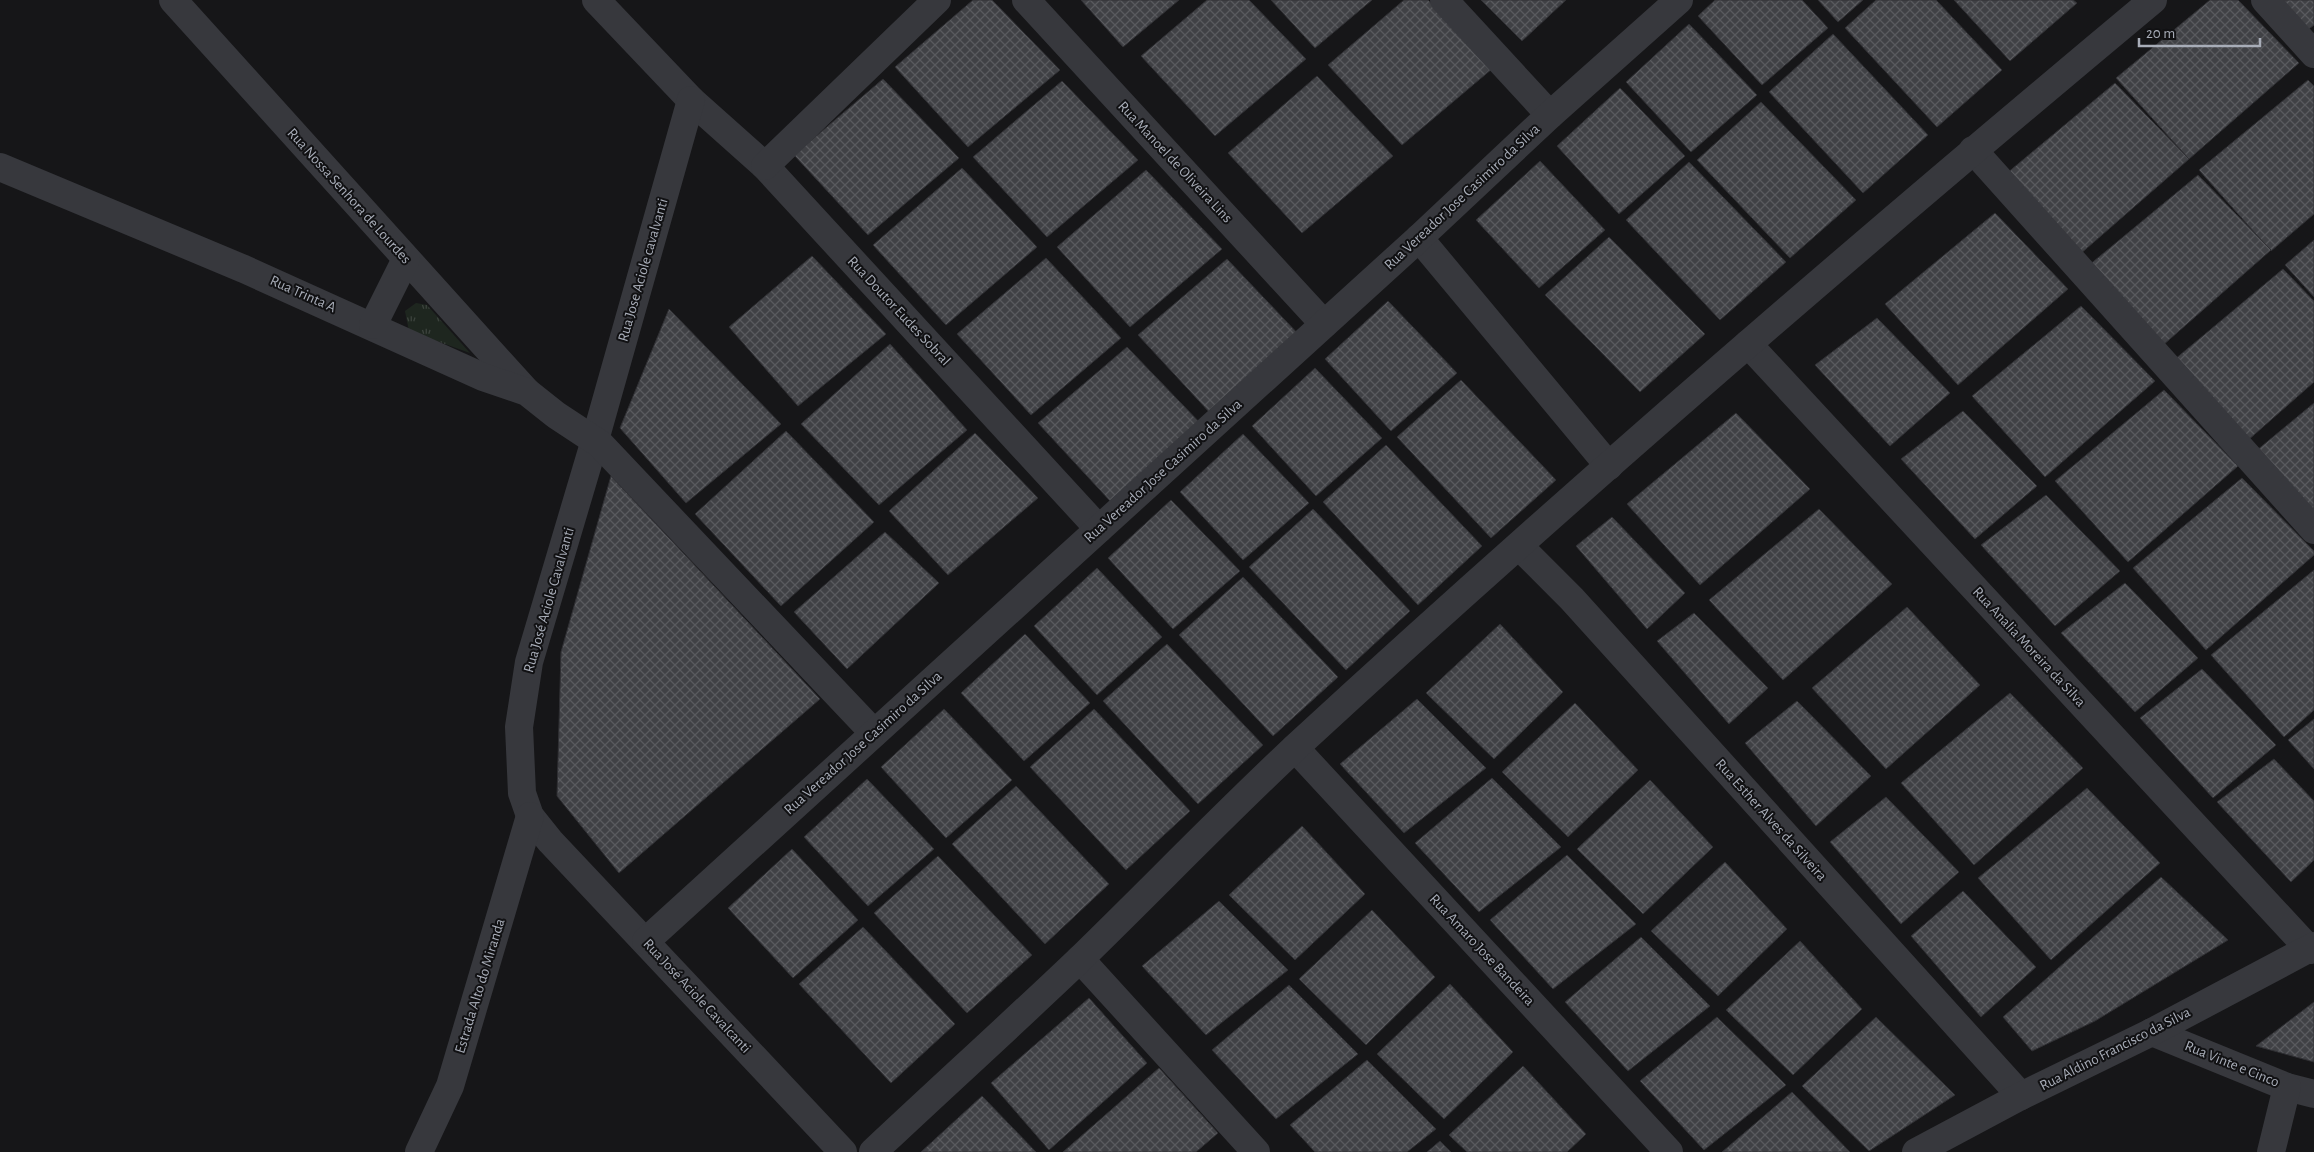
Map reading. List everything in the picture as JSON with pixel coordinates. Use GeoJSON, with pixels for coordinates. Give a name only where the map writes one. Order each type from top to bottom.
{"type":"FeatureCollection","features":[{"type":"Feature","properties":{"kind":"street","name":"Rua Nossa Senhora de Lourdes"},"geometry":{"type":"LineString","coordinates":[[173,0],[527,392]]}},
{"type":"Feature","properties":{"kind":"street","name":"Rua Doutor Eudes Sobral"},"geometry":{"type":"LineString","coordinates":[[596,0],[691,100],[765,166],[1099,529]]}},
{"type":"Feature","properties":{"kind":"street"},"geometry":{"type":"LineString","coordinates":[[765,166],[937,0]]}},
{"type":"Feature","properties":{"kind":"street","name":"Rua Manoel de Oliveira Lins"},"geometry":{"type":"LineString","coordinates":[[1026,0],[1324,324]]}},
{"type":"Feature","properties":{"kind":"street"},"geometry":{"type":"LineString","coordinates":[[1444,0],[1550,115]]}},
{"type":"Feature","properties":{"kind":"street","name":"Rua Vereador Jose Casimiro da Silva"},"geometry":{"type":"LineString","coordinates":[[646,940],[1420,238],[1550,115],[1679,0]]}},
{"type":"Feature","properties":{"kind":"street"},"geometry":{"type":"LineString","coordinates":[[873,1152],[1080,960],[1295,748],[1519,546],[1748,344],[1973,150],[2152,0]]}},
{"type":"Feature","properties":{"kind":"street"},"geometry":{"type":"LineString","coordinates":[[2265,0],[2314,54]]}},
{"type":"Feature","properties":{"kind":"street","name":"Rua Jose Aciole cavalvanti"},"geometry":{"type":"LineString","coordinates":[[595,440],[691,100]]}},
{"type":"Feature","properties":{"kind":"street"},"geometry":{"type":"LineString","coordinates":[[1973,150],[2314,530]]}},
{"type":"Feature","properties":{"kind":"street","name":"Rua Trinta A"},"geometry":{"type":"LineString","coordinates":[[0,167],[244,269],[483,377],[527,392],[556,415],[595,440],[874,733]]}},
{"type":"Feature","properties":{"kind":"street"},"geometry":{"type":"LineString","coordinates":[[1420,238],[1610,466]]}},
{"type":"Feature","properties":{"kind":"street"},"geometry":{"type":"LineString","coordinates":[[373,326],[406,259]]}},
{"type":"Feature","properties":{"kind":"street","name":"Rua Analia Moreira da Silva"},"geometry":{"type":"LineString","coordinates":[[1748,344],[2312,948]]}},
{"type":"Feature","properties":{"kind":"street","name":"Rua José Aciole Cavalvanti"},"geometry":{"type":"LineString","coordinates":[[526,804],[519,728],[529,662],[595,440]]}},
{"type":"Feature","properties":{"kind":"street","name":"Rua Esther Alves da Silveira"},"geometry":{"type":"LineString","coordinates":[[1519,546],[1579,606],[2021,1096]]}},
{"type":"Feature","properties":{"kind":"street","name":"Rua Amaro Jose Bandeira"},"geometry":{"type":"LineString","coordinates":[[1295,748],[1669,1152]]}},
{"type":"Feature","properties":{"kind":"street","name":"Rua José Aciole Cavalcanti"},"geometry":{"type":"LineString","coordinates":[[526,804],[550,841],[646,940],[843,1152]]}},
{"type":"Feature","properties":{"kind":"street","name":"Estrada Alto do Miranda"},"geometry":{"type":"LineString","coordinates":[[419,1152],[450,1086],[526,804]]}},
{"type":"Feature","properties":{"kind":"street","name":"Rua Aldino Francisco da Silva"},"geometry":{"type":"LineString","coordinates":[[1916,1152],[2021,1096],[2152,1032],[2235,986],[2312,948]]}},
{"type":"Feature","properties":{"kind":"street"},"geometry":{"type":"LineString","coordinates":[[1080,960],[1256,1152]]}},
{"type":"Feature","properties":{"kind":"street","name":"Rua Vinte e Cinco"},"geometry":{"type":"LineString","coordinates":[[2152,1032],[2287,1087],[2314,1094]]}},
{"type":"Feature","properties":{"kind":"street"},"geometry":{"type":"LineString","coordinates":[[2271,1152],[2287,1087]]}},
{"type":"Feature","properties":{"kind":"green space"},"geometry":{"type":"Polygon","coordinates":[[[416,303],[427,305],[470,353],[409,331],[405,311],[416,303]]]}},
{"type":"Feature","properties":{"kind":"building"},"geometry":{"type":"Polygon","coordinates":[[[973,0],[992,0],[1060,70],[968,147],[895,67],[973,0]]]}},
{"type":"Feature","properties":{"kind":"building"},"geometry":{"type":"Polygon","coordinates":[[[1081,0],[1179,0],[1123,47],[1081,0]]]}},
{"type":"Feature","properties":{"kind":"building"},"geometry":{"type":"Polygon","coordinates":[[[1207,0],[1249,0],[1306,59],[1215,136],[1141,56],[1207,0]]]}},
{"type":"Feature","properties":{"kind":"building"},"geometry":{"type":"Polygon","coordinates":[[[1271,0],[1372,0],[1315,48],[1271,0]]]}},
{"type":"Feature","properties":{"kind":"building"},"geometry":{"type":"Polygon","coordinates":[[[1404,0],[1428,0],[1493,68],[1402,145],[1328,65],[1404,0]]]}},
{"type":"Feature","properties":{"kind":"building"},"geometry":{"type":"Polygon","coordinates":[[[1481,0],[1566,0],[1522,41],[1481,0]]]}},
{"type":"Feature","properties":{"kind":"building"},"geometry":{"type":"Polygon","coordinates":[[[1715,0],[1802,0],[1828,28],[1762,85],[1698,16],[1715,0]]]}},
{"type":"Feature","properties":{"kind":"building"},"geometry":{"type":"Polygon","coordinates":[[[1818,0],[1863,0],[1838,22],[1818,0]]]}},
{"type":"Feature","properties":{"kind":"building"},"geometry":{"type":"Polygon","coordinates":[[[1876,0],[1936,0],[2002,70],[1937,127],[1845,28],[1876,0]]]}},
{"type":"Feature","properties":{"kind":"building"},"geometry":{"type":"Polygon","coordinates":[[[1954,0],[2073,0],[2077,3],[2010,61],[1954,0]]]}},
{"type":"Feature","properties":{"kind":"building"},"geometry":{"type":"Polygon","coordinates":[[[2210,0],[2238,0],[2299,63],[2189,159],[2116,78],[2210,0]]]}},
{"type":"Feature","properties":{"kind":"building"},"geometry":{"type":"Polygon","coordinates":[[[2276,0],[2314,0],[2314,25],[2305,32],[2276,0]]]}},
{"type":"Feature","properties":{"kind":"building"},"geometry":{"type":"Polygon","coordinates":[[[1689,24],[1757,95],[1691,152],[1626,82],[1689,24]]]}},
{"type":"Feature","properties":{"kind":"building"},"geometry":{"type":"Polygon","coordinates":[[[1833,34],[1928,135],[1863,193],[1769,92],[1833,34]]]}},
{"type":"Feature","properties":{"kind":"building"},"geometry":{"type":"Polygon","coordinates":[[[1317,76],[1393,156],[1302,233],[1228,153],[1317,76]]]}},
{"type":"Feature","properties":{"kind":"building"},"geometry":{"type":"Polygon","coordinates":[[[883,79],[959,158],[868,235],[794,155],[883,79]]]}},
{"type":"Feature","properties":{"kind":"building"},"geometry":{"type":"Polygon","coordinates":[[[2308,80],[2314,86],[2314,214],[2271,251],[2199,170],[2308,80]]]}},
{"type":"Feature","properties":{"kind":"building"},"geometry":{"type":"Polygon","coordinates":[[[1062,81],[1138,160],[1047,237],[973,157],[1062,81]]]}},
{"type":"Feature","properties":{"kind":"building"},"geometry":{"type":"Polygon","coordinates":[[[2115,83],[2189,159],[2079,255],[2006,174],[2115,83]]]}},
{"type":"Feature","properties":{"kind":"building"},"geometry":{"type":"Polygon","coordinates":[[[1620,88],[1685,156],[1619,214],[1557,146],[1620,88]]]}},
{"type":"Feature","properties":{"kind":"building"},"geometry":{"type":"Polygon","coordinates":[[[1761,102],[1856,200],[1790,258],[1697,160],[1761,102]]]}},
{"type":"Feature","properties":{"kind":"building"},"geometry":{"type":"Polygon","coordinates":[[[1540,161],[1605,230],[1539,288],[1476,220],[1540,161]]]}},
{"type":"Feature","properties":{"kind":"building"},"geometry":{"type":"Polygon","coordinates":[[[1689,162],[1786,262],[1720,320],[1626,220],[1689,162]]]}},
{"type":"Feature","properties":{"kind":"building"},"geometry":{"type":"Polygon","coordinates":[[[962,168],[1037,247],[946,325],[873,245],[962,168]]]}},
{"type":"Feature","properties":{"kind":"building"},"geometry":{"type":"Polygon","coordinates":[[[1146,170],[1222,249],[1130,327],[1057,247],[1146,170]]]}},
{"type":"Feature","properties":{"kind":"building"},"geometry":{"type":"Polygon","coordinates":[[[2198,175],[2271,250],[2162,346],[2088,266],[2198,175]]]}},
{"type":"Feature","properties":{"kind":"building"},"geometry":{"type":"Polygon","coordinates":[[[1995,213],[2068,289],[1958,385],[1885,304],[1995,213]]]}},
{"type":"Feature","properties":{"kind":"building"},"geometry":{"type":"Polygon","coordinates":[[[1609,237],[1705,334],[1640,392],[1545,295],[1609,237]]]}},
{"type":"Feature","properties":{"kind":"building"},"geometry":{"type":"Polygon","coordinates":[[[2314,240],[2314,297],[2285,265],[2314,240]]]}},
{"type":"Feature","properties":{"kind":"building"},"geometry":{"type":"Polygon","coordinates":[[[812,256],[886,334],[798,406],[729,327],[812,256]]]}},
{"type":"Feature","properties":{"kind":"building"},"geometry":{"type":"Polygon","coordinates":[[[1046,258],[1121,338],[1031,415],[957,334],[1046,258]]]}},
{"type":"Feature","properties":{"kind":"building"},"geometry":{"type":"Polygon","coordinates":[[[1227,259],[1302,338],[1212,415],[1138,335],[1227,259]]]}},
{"type":"Feature","properties":{"kind":"building"},"geometry":{"type":"Polygon","coordinates":[[[2283,269],[2314,301],[2314,382],[2247,441],[2174,360],[2283,269]]]}},
{"type":"Feature","properties":{"kind":"building"},"geometry":{"type":"Polygon","coordinates":[[[1388,301],[1457,373],[1391,431],[1325,359],[1388,301]]]}},
{"type":"Feature","properties":{"kind":"building"},"geometry":{"type":"Polygon","coordinates":[[[2081,306],[2155,381],[2045,477],[1972,396],[2081,306]]]}},
{"type":"Feature","properties":{"kind":"building"},"geometry":{"type":"Polygon","coordinates":[[[669,309],[781,424],[686,503],[620,428],[669,309]]]}},
{"type":"Feature","properties":{"kind":"building"},"geometry":{"type":"Polygon","coordinates":[[[1877,318],[1950,393],[1890,446],[1815,365],[1877,318]]]}},
{"type":"Feature","properties":{"kind":"building"},"geometry":{"type":"Polygon","coordinates":[[[890,344],[967,430],[879,505],[801,424],[890,344]]]}},
{"type":"Feature","properties":{"kind":"building"},"geometry":{"type":"Polygon","coordinates":[[[1127,347],[1203,426],[1112,503],[1038,423],[1127,347]]]}},
{"type":"Feature","properties":{"kind":"building"},"geometry":{"type":"Polygon","coordinates":[[[1315,368],[1382,438],[1316,496],[1252,426],[1315,368]]]}},
{"type":"Feature","properties":{"kind":"building"},"geometry":{"type":"Polygon","coordinates":[[[1461,380],[1556,480],[1491,538],[1397,437],[1461,380]]]}},
{"type":"Feature","properties":{"kind":"building"},"geometry":{"type":"Polygon","coordinates":[[[2164,390],[2238,466],[2128,562],[2055,481],[2164,390]]]}},
{"type":"Feature","properties":{"kind":"building"},"geometry":{"type":"Polygon","coordinates":[[[2314,403],[2314,517],[2256,451],[2314,403]]]}},
{"type":"Feature","properties":{"kind":"building"},"geometry":{"type":"Polygon","coordinates":[[[1963,411],[2037,486],[1975,539],[1901,459],[1963,411]]]}},
{"type":"Feature","properties":{"kind":"building"},"geometry":{"type":"Polygon","coordinates":[[[1736,413],[1810,489],[1700,585],[1627,504],[1736,413]]]}},
{"type":"Feature","properties":{"kind":"building"},"geometry":{"type":"Polygon","coordinates":[[[786,431],[874,522],[781,606],[695,514],[786,431]]]}},
{"type":"Feature","properties":{"kind":"building"},"geometry":{"type":"Polygon","coordinates":[[[975,433],[1038,498],[948,575],[889,511],[975,433]]]}},
{"type":"Feature","properties":{"kind":"building"},"geometry":{"type":"Polygon","coordinates":[[[1243,434],[1309,503],[1243,560],[1180,492],[1243,434]]]}},
{"type":"Feature","properties":{"kind":"building"},"geometry":{"type":"Polygon","coordinates":[[[1386,445],[1482,546],[1418,605],[1323,502],[1386,445]]]}},
{"type":"Feature","properties":{"kind":"building"},"geometry":{"type":"Polygon","coordinates":[[[611,476],[820,699],[619,873],[557,796],[561,652],[611,476]]]}},
{"type":"Feature","properties":{"kind":"building"},"geometry":{"type":"Polygon","coordinates":[[[2242,478],[2314,551],[2314,555],[2206,650],[2133,568],[2242,478]]]}},
{"type":"Feature","properties":{"kind":"building"},"geometry":{"type":"Polygon","coordinates":[[[2046,495],[2120,571],[2055,626],[1981,545],[2046,495]]]}},
{"type":"Feature","properties":{"kind":"building"},"geometry":{"type":"Polygon","coordinates":[[[1171,500],[1240,571],[1173,629],[1108,558],[1171,500]]]}},
{"type":"Feature","properties":{"kind":"building"},"geometry":{"type":"Polygon","coordinates":[[[1313,509],[1410,611],[1346,670],[1249,567],[1313,509]]]}},
{"type":"Feature","properties":{"kind":"building"},"geometry":{"type":"Polygon","coordinates":[[[1819,509],[1892,584],[1783,680],[1709,600],[1819,509]]]}},
{"type":"Feature","properties":{"kind":"building"},"geometry":{"type":"Polygon","coordinates":[[[1612,517],[1685,593],[1647,629],[1576,546],[1612,517]]]}},
{"type":"Feature","properties":{"kind":"building"},"geometry":{"type":"Polygon","coordinates":[[[885,532],[939,583],[847,669],[794,612],[885,532]]]}},
{"type":"Feature","properties":{"kind":"building"},"geometry":{"type":"Polygon","coordinates":[[[1097,568],[1162,637],[1097,695],[1034,626],[1097,568]]]}},
{"type":"Feature","properties":{"kind":"building"},"geometry":{"type":"Polygon","coordinates":[[[2314,570],[2314,710],[2284,737],[2211,655],[2314,570]]]}},
{"type":"Feature","properties":{"kind":"building"},"geometry":{"type":"Polygon","coordinates":[[[1243,577],[1338,677],[1273,736],[1179,635],[1243,577]]]}},
{"type":"Feature","properties":{"kind":"building"},"geometry":{"type":"Polygon","coordinates":[[[2125,583],[2198,658],[2135,712],[2061,633],[2125,583]]]}},
{"type":"Feature","properties":{"kind":"building"},"geometry":{"type":"Polygon","coordinates":[[[1907,607],[1980,685],[1886,769],[1812,688],[1907,607]]]}},
{"type":"Feature","properties":{"kind":"building"},"geometry":{"type":"Polygon","coordinates":[[[1694,613],[1768,688],[1729,724],[1657,641],[1694,613]]]}},
{"type":"Feature","properties":{"kind":"building"},"geometry":{"type":"Polygon","coordinates":[[[1500,624],[1563,692],[1494,759],[1426,693],[1500,624]]]}},
{"type":"Feature","properties":{"kind":"building"},"geometry":{"type":"Polygon","coordinates":[[[1025,634],[1090,703],[1024,761],[961,693],[1025,634]]]}},
{"type":"Feature","properties":{"kind":"building"},"geometry":{"type":"Polygon","coordinates":[[[1167,644],[1263,745],[1198,804],[1103,701],[1167,644]]]}},
{"type":"Feature","properties":{"kind":"building"},"geometry":{"type":"Polygon","coordinates":[[[2202,669],[2276,745],[2213,798],[2140,718],[2202,669]]]}},
{"type":"Feature","properties":{"kind":"building"},"geometry":{"type":"Polygon","coordinates":[[[2010,693],[2083,768],[1974,865],[1901,783],[2010,693]]]}},
{"type":"Feature","properties":{"kind":"building"},"geometry":{"type":"Polygon","coordinates":[[[1417,699],[1486,768],[1404,833],[1340,764],[1417,699]]]}},
{"type":"Feature","properties":{"kind":"building"},"geometry":{"type":"Polygon","coordinates":[[[1797,701],[1871,776],[1816,826],[1745,743],[1797,701]]]}},
{"type":"Feature","properties":{"kind":"building"},"geometry":{"type":"Polygon","coordinates":[[[1575,703],[1638,770],[1568,837],[1502,772],[1575,703]]]}},
{"type":"Feature","properties":{"kind":"building"},"geometry":{"type":"Polygon","coordinates":[[[944,709],[1012,780],[946,838],[881,767],[944,709]]]}},
{"type":"Feature","properties":{"kind":"building"},"geometry":{"type":"Polygon","coordinates":[[[1094,709],[1190,811],[1126,870],[1030,767],[1094,709]]]}},
{"type":"Feature","properties":{"kind":"building"},"geometry":{"type":"Polygon","coordinates":[[[2314,719],[2314,769],[2288,740],[2314,719]]]}},
{"type":"Feature","properties":{"kind":"building"},"geometry":{"type":"Polygon","coordinates":[[[2274,759],[2314,801],[2314,860],[2291,882],[2217,802],[2274,759]]]}},
{"type":"Feature","properties":{"kind":"building"},"geometry":{"type":"Polygon","coordinates":[[[1492,778],[1561,847],[1479,912],[1415,843],[1492,778]]]}},
{"type":"Feature","properties":{"kind":"building"},"geometry":{"type":"Polygon","coordinates":[[[867,779],[934,849],[868,906],[804,837],[867,779]]]}},
{"type":"Feature","properties":{"kind":"building"},"geometry":{"type":"Polygon","coordinates":[[[1650,780],[1713,847],[1643,914],[1577,849],[1650,780]]]}},
{"type":"Feature","properties":{"kind":"building"},"geometry":{"type":"Polygon","coordinates":[[[1016,786],[1109,884],[1045,944],[952,844],[1016,786]]]}},
{"type":"Feature","properties":{"kind":"building"},"geometry":{"type":"Polygon","coordinates":[[[2087,788],[2160,863],[2051,960],[1978,878],[2087,788]]]}},
{"type":"Feature","properties":{"kind":"building"},"geometry":{"type":"Polygon","coordinates":[[[1886,797],[1959,872],[1901,924],[1830,842],[1886,797]]]}},
{"type":"Feature","properties":{"kind":"building"},"geometry":{"type":"Polygon","coordinates":[[[1302,826],[1365,894],[1295,960],[1229,895],[1302,826]]]}},
{"type":"Feature","properties":{"kind":"building"},"geometry":{"type":"Polygon","coordinates":[[[792,849],[858,920],[793,978],[728,908],[792,849]]]}},
{"type":"Feature","properties":{"kind":"building"},"geometry":{"type":"Polygon","coordinates":[[[1567,855],[1636,924],[1553,989],[1490,920],[1567,855]]]}},
{"type":"Feature","properties":{"kind":"building"},"geometry":{"type":"Polygon","coordinates":[[[938,856],[1032,955],[967,1013],[874,913],[938,856]]]}},
{"type":"Feature","properties":{"kind":"building"},"geometry":{"type":"Polygon","coordinates":[[[1725,862],[1787,929],[1718,996],[1651,931],[1725,862]]]}},
{"type":"Feature","properties":{"kind":"building"},"geometry":{"type":"Polygon","coordinates":[[[2161,877],[2228,940],[2095,1021],[2032,1051],[2003,1017],[2161,877]]]}},
{"type":"Feature","properties":{"kind":"building"},"geometry":{"type":"Polygon","coordinates":[[[1963,891],[2036,967],[1981,1017],[1911,936],[1963,891]]]}},
{"type":"Feature","properties":{"kind":"building"},"geometry":{"type":"Polygon","coordinates":[[[1219,901],[1288,970],[1206,1035],[1142,966],[1219,901]]]}},
{"type":"Feature","properties":{"kind":"building"},"geometry":{"type":"Polygon","coordinates":[[[1372,910],[1435,977],[1366,1045],[1299,979],[1372,910]]]}},
{"type":"Feature","properties":{"kind":"building"},"geometry":{"type":"Polygon","coordinates":[[[863,927],[955,1024],[891,1083],[799,984],[863,927]]]}},
{"type":"Feature","properties":{"kind":"building"},"geometry":{"type":"Polygon","coordinates":[[[1641,937],[1710,1006],[1628,1071],[1565,1002],[1641,937]]]}},
{"type":"Feature","properties":{"kind":"building"},"geometry":{"type":"Polygon","coordinates":[[[1800,941],[1862,1009],[1793,1075],[1726,1010],[1800,941]]]}},
{"type":"Feature","properties":{"kind":"building"},"geometry":{"type":"Polygon","coordinates":[[[1450,984],[1513,1052],[1444,1119],[1377,1054],[1450,984]]]}},
{"type":"Feature","properties":{"kind":"building"},"geometry":{"type":"Polygon","coordinates":[[[1289,985],[1358,1054],[1276,1119],[1212,1050],[1289,985]]]}},
{"type":"Feature","properties":{"kind":"building"},"geometry":{"type":"Polygon","coordinates":[[[1089,998],[1147,1063],[1049,1150],[991,1083],[1089,998]]]}},
{"type":"Feature","properties":{"kind":"building"},"geometry":{"type":"Polygon","coordinates":[[[2314,1002],[2314,1062],[2256,1046],[2314,1002]]]}},
{"type":"Feature","properties":{"kind":"building"},"geometry":{"type":"Polygon","coordinates":[[[1717,1017],[1786,1085],[1704,1150],[1640,1081],[1717,1017]]]}},
{"type":"Feature","properties":{"kind":"building"},"geometry":{"type":"Polygon","coordinates":[[[1876,1017],[1955,1095],[1869,1151],[1802,1086],[1876,1017]]]}},
{"type":"Feature","properties":{"kind":"building"},"geometry":{"type":"Polygon","coordinates":[[[1367,1060],[1436,1129],[1407,1152],[1315,1152],[1290,1125],[1367,1060]]]}},
{"type":"Feature","properties":{"kind":"building"},"geometry":{"type":"Polygon","coordinates":[[[1523,1066],[1586,1134],[1567,1152],[1467,1152],[1449,1135],[1523,1066]]]}},
{"type":"Feature","properties":{"kind":"building"},"geometry":{"type":"Polygon","coordinates":[[[1159,1068],[1218,1133],[1196,1152],[1063,1152],[1159,1068]]]}},
{"type":"Feature","properties":{"kind":"building"},"geometry":{"type":"Polygon","coordinates":[[[1792,1092],[1850,1152],[1722,1152],[1792,1092]]]}},
{"type":"Feature","properties":{"kind":"building"},"geometry":{"type":"Polygon","coordinates":[[[982,1096],[1036,1152],[921,1152],[982,1096]]]}},
{"type":"Feature","properties":{"kind":"building"},"geometry":{"type":"Polygon","coordinates":[[[1440,1141],[1451,1152],[1427,1152],[1440,1141]]]}}]}
